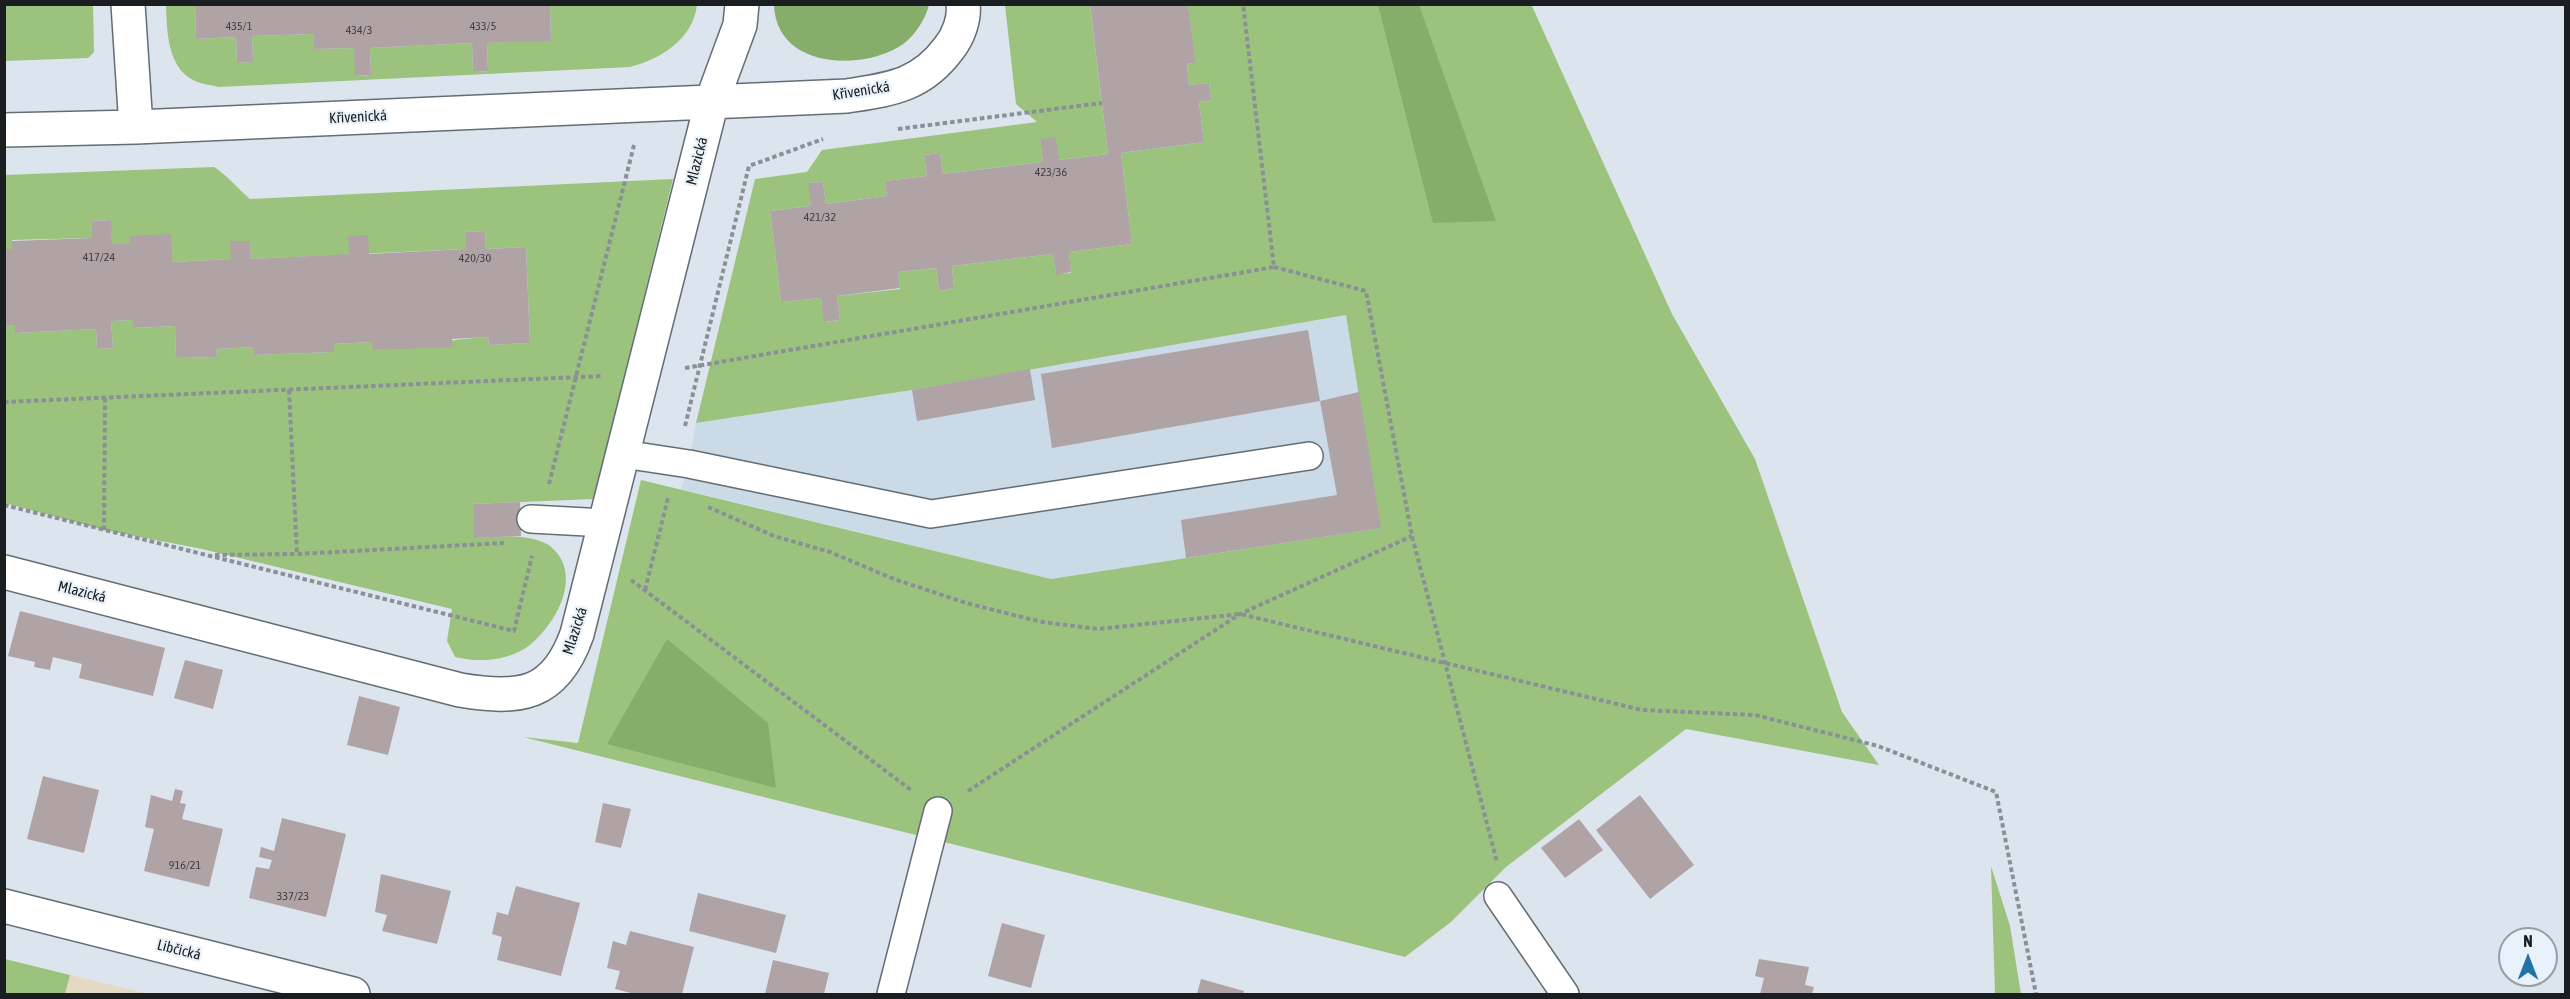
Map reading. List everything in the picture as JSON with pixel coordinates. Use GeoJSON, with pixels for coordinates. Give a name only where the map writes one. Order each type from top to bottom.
{"type":"FeatureCollection","features":[{"type":"Feature","properties":{"kind":"street"},"geometry":{"type":"LineString","coordinates":[[128,4],[136,127]]}},
{"type":"Feature","properties":{"kind":"street"},"geometry":{"type":"LineString","coordinates":[[712,101],[740,25],[742,4]]}},
{"type":"Feature","properties":{"kind":"street","name":"Křivenická"},"geometry":{"type":"LineString","coordinates":[[4,130],[136,127],[847,96],[880,91],[913,81],[936,66],[956,39],[964,11],[963,4]]}},
{"type":"Feature","properties":{"kind":"street","name":"Mlazická"},"geometry":{"type":"LineString","coordinates":[[4,572],[449,687],[489,695],[517,693],[540,686],[557,674],[569,656],[577,634],[712,101]]}},
{"type":"Feature","properties":{"kind":"street","name":"Libčická"},"geometry":{"type":"LineString","coordinates":[[4,906],[353,994]]}},
{"type":"Feature","properties":{"kind":"lane"},"geometry":{"type":"LineString","coordinates":[[622,454],[674,472],[930,514],[1310,456]]}},
{"type":"Feature","properties":{"kind":"lane"},"geometry":{"type":"LineString","coordinates":[[535,526],[605,523]]}},
{"type":"Feature","properties":{"kind":"lane"},"geometry":{"type":"LineString","coordinates":[[891,994],[938,811]]}},
{"type":"Feature","properties":{"kind":"lane"},"geometry":{"type":"LineString","coordinates":[[1498,896],[1565,994]]}},
{"type":"Feature","properties":{"kind":"path"},"geometry":{"type":"LineString","coordinates":[[1243,4],[1274,267]]}},
{"type":"Feature","properties":{"kind":"path"},"geometry":{"type":"LineString","coordinates":[[890,130],[1102,103]]}},
{"type":"Feature","properties":{"kind":"path"},"geometry":{"type":"LineString","coordinates":[[4,505],[514,631],[535,526],[576,378],[645,104]]}},
{"type":"Feature","properties":{"kind":"path"},"geometry":{"type":"LineString","coordinates":[[645,590],[749,166],[831,138]]}},
{"type":"Feature","properties":{"kind":"path"},"geometry":{"type":"LineString","coordinates":[[4,402],[643,374],[701,366],[1274,267],[1366,291],[1412,536],[1496,859],[1498,896]]}},
{"type":"Feature","properties":{"kind":"path"},"geometry":{"type":"LineString","coordinates":[[289,390],[297,554]]}},
{"type":"Feature","properties":{"kind":"path"},"geometry":{"type":"LineString","coordinates":[[104,530],[105,398]]}},
{"type":"Feature","properties":{"kind":"path"},"geometry":{"type":"LineString","coordinates":[[674,472],[707,507],[774,536],[831,552],[904,583],[966,603],[1042,622],[1098,629],[1240,614],[1642,710],[1755,715],[1878,746],[1995,792],[2036,994]]}},
{"type":"Feature","properties":{"kind":"path"},"geometry":{"type":"LineString","coordinates":[[208,555],[297,554],[535,526]]}},
{"type":"Feature","properties":{"kind":"path"},"geometry":{"type":"LineString","coordinates":[[597,554],[938,811],[1240,614],[1412,536]]}},
{"type":"Feature","properties":{"kind":"shaded area"},"geometry":{"type":"Polygon","coordinates":[[[1346,315],[1381,528],[1051,579],[681,489],[689,464],[696,423],[912,390],[1346,315]]]}},
{"type":"Feature","properties":{"kind":"shaded area"},"geometry":{"type":"Polygon","coordinates":[[[70,975],[149,994],[65,994],[70,975]]]}},
{"type":"Feature","properties":{"kind":"green space"},"geometry":{"type":"Polygon","coordinates":[[[774,4],[929,5],[916,31],[900,47],[876,57],[837,61],[818,58],[801,51],[787,40],[778,25],[774,4]]]}},
{"type":"Feature","properties":{"kind":"green space"},"geometry":{"type":"Polygon","coordinates":[[[1531,4],[1672,314],[1755,459],[1842,712],[1879,765],[1686,729],[1506,867],[1451,922],[1405,957],[523,737],[578,743],[641,480],[1051,579],[1380,528],[1346,315],[912,390],[696,423],[755,179],[807,172],[822,150],[1037,122],[1016,104],[1005,5],[1090,5],[1108,154],[1059,160],[1040,139],[1043,162],[943,174],[940,153],[924,155],[927,176],[885,181],[887,196],[826,204],[823,182],[809,183],[811,206],[770,211],[781,302],[821,298],[825,322],[840,320],[837,296],[900,289],[898,272],[936,268],[939,291],[954,288],[952,266],[1053,254],[1056,274],[1071,273],[1069,252],[1132,244],[1121,153],[1204,142],[1199,102],[1211,100],[1209,83],[1189,85],[1187,64],[1194,63],[1188,5],[1531,4]]]}},
{"type":"Feature","properties":{"kind":"green space"},"geometry":{"type":"Polygon","coordinates":[[[4,5],[93,5],[94,52],[88,58],[5,61],[4,5]]]}},
{"type":"Feature","properties":{"kind":"green space"},"geometry":{"type":"Polygon","coordinates":[[[166,5],[195,5],[196,39],[236,37],[237,63],[253,62],[252,36],[314,34],[314,49],[354,48],[356,76],[371,75],[370,48],[472,43],[473,72],[488,71],[487,43],[551,40],[550,5],[697,5],[689,28],[674,46],[653,59],[630,67],[219,87],[195,81],[179,67],[170,48],[166,5]]]}},
{"type":"Feature","properties":{"kind":"green space"},"geometry":{"type":"Polygon","coordinates":[[[1378,5],[1419,5],[1496,221],[1433,223],[1378,5]]]}},
{"type":"Feature","properties":{"kind":"green space"},"geometry":{"type":"Polygon","coordinates":[[[214,167],[250,199],[673,179],[594,499],[473,504],[475,538],[512,536],[530,538],[547,544],[557,553],[563,564],[566,577],[561,602],[548,626],[530,645],[513,654],[494,659],[474,660],[455,657],[447,641],[452,609],[202,549],[104,530],[5,503],[5,325],[15,325],[16,333],[96,329],[97,349],[113,348],[111,321],[133,320],[134,328],[175,326],[176,358],[217,357],[216,349],[254,347],[254,355],[334,352],[334,344],[371,342],[372,350],[488,337],[489,345],[530,343],[526,247],[486,249],[485,231],[466,232],[466,249],[251,259],[250,241],[231,241],[231,259],[172,262],[130,236],[130,244],[112,244],[110,220],[92,221],[92,238],[12,240],[12,249],[5,249],[4,175],[214,167]]]}},
{"type":"Feature","properties":{"kind":"green space"},"geometry":{"type":"Polygon","coordinates":[[[667,639],[768,723],[776,788],[607,744],[667,639]]]}},
{"type":"Feature","properties":{"kind":"green space"},"geometry":{"type":"Polygon","coordinates":[[[1991,866],[2010,926],[2021,994],[1995,994],[1991,866]]]}},
{"type":"Feature","properties":{"kind":"green space"},"geometry":{"type":"Polygon","coordinates":[[[5,959],[70,975],[65,994],[5,994],[5,959]]]}},
{"type":"Feature","properties":{"kind":"building"},"geometry":{"type":"Polygon","coordinates":[[[195,4],[550,4],[551,41],[487,43],[488,71],[473,72],[472,43],[370,48],[371,75],[355,76],[354,48],[314,49],[314,34],[252,36],[253,62],[237,63],[236,37],[196,39],[195,4]]]}},
{"type":"Feature","properties":{"kind":"building"},"geometry":{"type":"Polygon","coordinates":[[[1090,4],[1188,4],[1195,63],[1187,64],[1189,85],[1209,83],[1211,100],[1199,102],[1204,142],[1121,153],[1132,244],[1069,252],[1071,272],[1056,275],[1053,254],[952,266],[954,288],[939,291],[936,268],[898,272],[900,288],[837,296],[840,320],[824,322],[821,298],[781,302],[770,211],[811,206],[808,183],[823,182],[826,204],[887,196],[885,181],[927,176],[924,155],[940,153],[943,174],[1043,162],[1040,139],[1056,138],[1059,160],[1108,154],[1090,4]]]}},
{"type":"Feature","properties":{"kind":"building"},"geometry":{"type":"Polygon","coordinates":[[[111,220],[112,244],[130,244],[130,236],[171,234],[172,262],[231,259],[230,241],[250,241],[251,259],[349,254],[348,236],[368,235],[369,254],[466,249],[466,232],[485,231],[486,249],[526,247],[530,343],[489,345],[488,337],[452,339],[452,347],[372,350],[371,342],[334,344],[334,352],[254,355],[254,347],[216,349],[217,357],[176,358],[175,326],[133,328],[133,320],[111,321],[113,348],[97,349],[96,329],[15,333],[15,325],[4,325],[4,249],[12,249],[12,241],[92,238],[92,221],[111,220]]]}},
{"type":"Feature","properties":{"kind":"building"},"geometry":{"type":"Polygon","coordinates":[[[1308,330],[1320,401],[1052,448],[1041,374],[1308,330]]]}},
{"type":"Feature","properties":{"kind":"building"},"geometry":{"type":"Polygon","coordinates":[[[1030,369],[1035,400],[917,421],[912,390],[1030,369]]]}},
{"type":"Feature","properties":{"kind":"building"},"geometry":{"type":"Polygon","coordinates":[[[1359,392],[1381,528],[1186,558],[1181,520],[1337,495],[1320,401],[1359,392]]]}},
{"type":"Feature","properties":{"kind":"building"},"geometry":{"type":"Polygon","coordinates":[[[520,502],[521,536],[474,538],[473,504],[520,502]]]}},
{"type":"Feature","properties":{"kind":"building"},"geometry":{"type":"Polygon","coordinates":[[[20,611],[165,648],[153,696],[79,678],[82,664],[53,657],[50,670],[34,667],[35,662],[8,656],[20,611]]]}},
{"type":"Feature","properties":{"kind":"building"},"geometry":{"type":"Polygon","coordinates":[[[185,660],[223,670],[213,709],[174,698],[185,660]]]}},
{"type":"Feature","properties":{"kind":"building"},"geometry":{"type":"Polygon","coordinates":[[[359,696],[400,707],[388,755],[347,745],[359,696]]]}},
{"type":"Feature","properties":{"kind":"building"},"geometry":{"type":"Polygon","coordinates":[[[43,776],[99,790],[84,853],[27,839],[43,776]]]}},
{"type":"Feature","properties":{"kind":"building"},"geometry":{"type":"Polygon","coordinates":[[[175,789],[183,791],[180,803],[186,804],[182,819],[223,829],[209,887],[144,871],[154,829],[145,827],[151,795],[172,801],[175,789]]]}},
{"type":"Feature","properties":{"kind":"building"},"geometry":{"type":"Polygon","coordinates":[[[1640,795],[1694,865],[1650,899],[1596,830],[1640,795]]]}},
{"type":"Feature","properties":{"kind":"building"},"geometry":{"type":"Polygon","coordinates":[[[603,803],[631,809],[621,848],[595,842],[603,803]]]}},
{"type":"Feature","properties":{"kind":"building"},"geometry":{"type":"Polygon","coordinates":[[[282,818],[346,834],[326,917],[249,898],[256,867],[269,869],[272,860],[259,857],[261,847],[274,851],[282,818]]]}},
{"type":"Feature","properties":{"kind":"building"},"geometry":{"type":"Polygon","coordinates":[[[1579,819],[1603,850],[1565,878],[1541,848],[1579,819]]]}},
{"type":"Feature","properties":{"kind":"building"},"geometry":{"type":"Polygon","coordinates":[[[381,874],[451,891],[437,944],[382,931],[387,915],[375,912],[381,874]]]}},
{"type":"Feature","properties":{"kind":"building"},"geometry":{"type":"Polygon","coordinates":[[[516,886],[580,903],[561,976],[497,960],[502,937],[492,934],[497,912],[508,915],[516,886]]]}},
{"type":"Feature","properties":{"kind":"building"},"geometry":{"type":"Polygon","coordinates":[[[698,893],[786,915],[776,953],[689,931],[698,893]]]}},
{"type":"Feature","properties":{"kind":"building"},"geometry":{"type":"Polygon","coordinates":[[[1002,923],[1045,935],[1031,988],[988,976],[1002,923]]]}},
{"type":"Feature","properties":{"kind":"building"},"geometry":{"type":"Polygon","coordinates":[[[630,931],[694,947],[682,994],[635,994],[615,989],[620,971],[607,968],[613,941],[626,945],[630,931]]]}},
{"type":"Feature","properties":{"kind":"building"},"geometry":{"type":"Polygon","coordinates":[[[1759,959],[1809,967],[1805,985],[1814,987],[1812,994],[1760,994],[1764,978],[1755,976],[1759,959]]]}},
{"type":"Feature","properties":{"kind":"building"},"geometry":{"type":"Polygon","coordinates":[[[773,960],[829,973],[824,994],[765,994],[773,960]]]}},
{"type":"Feature","properties":{"kind":"building"},"geometry":{"type":"Polygon","coordinates":[[[1201,979],[1244,991],[1243,994],[1197,994],[1201,979]]]}}]}
